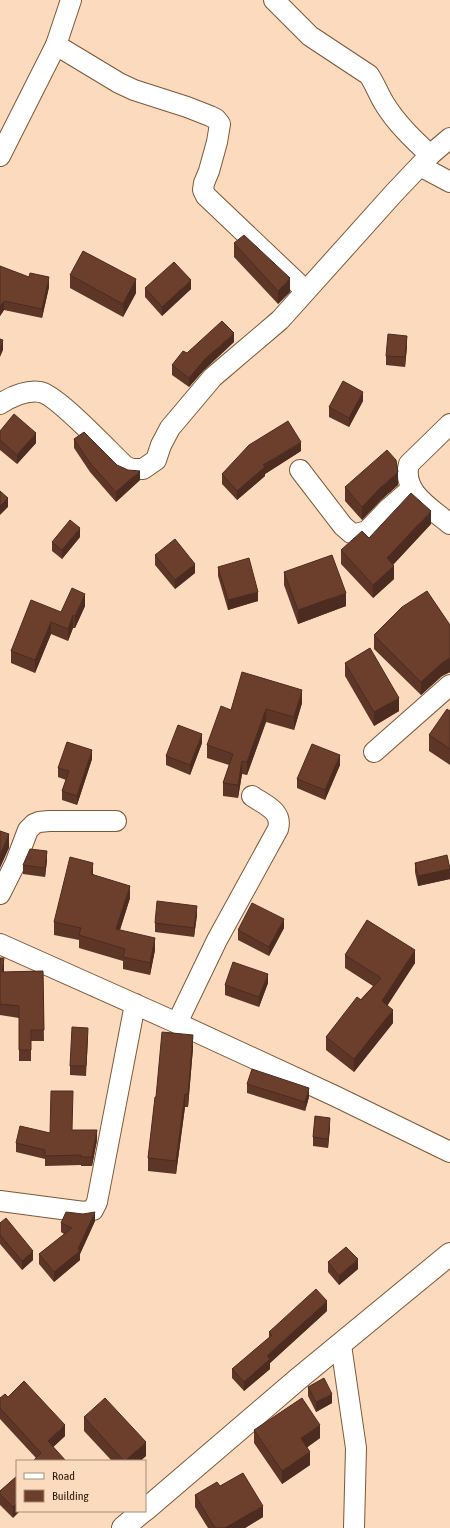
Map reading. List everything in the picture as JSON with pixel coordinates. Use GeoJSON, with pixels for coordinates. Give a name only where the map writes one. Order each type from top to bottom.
{"type":"FeatureCollection","features":[{"type":"Feature","properties":{"kind":"main road"},"geometry":{"type":"LineString","coordinates":[[146,1508],[298,1379],[450,1254]]}},
{"type":"Feature","properties":{"kind":"main road"},"geometry":{"type":"LineString","coordinates":[[123,1528],[142,1512]]}},
{"type":"Feature","properties":{"kind":"street"},"geometry":{"type":"LineString","coordinates":[[0,156],[56,44],[71,0]]}},
{"type":"Feature","properties":{"kind":"street"},"geometry":{"type":"LineString","coordinates":[[274,0],[310,36],[369,75],[376,84],[384,103],[425,160],[450,182]]}},
{"type":"Feature","properties":{"kind":"street"},"geometry":{"type":"LineString","coordinates":[[56,44],[119,84],[187,107],[216,119],[220,124],[217,142],[204,183],[203,190],[206,196],[305,290]]}},
{"type":"Feature","properties":{"kind":"street"},"geometry":{"type":"LineString","coordinates":[[0,404],[7,399],[23,394],[40,392],[46,394],[70,412],[125,466],[132,469],[143,469],[156,460],[170,428],[213,377],[280,320],[305,290],[425,160],[450,138]]}},
{"type":"Feature","properties":{"kind":"street"},"geometry":{"type":"LineString","coordinates":[[450,424],[409,464],[407,472],[411,489],[417,496],[450,524]]}},
{"type":"Feature","properties":{"kind":"street"},"geometry":{"type":"LineString","coordinates":[[300,470],[343,526],[351,533],[356,534],[371,527],[389,508],[411,489]]}},
{"type":"Feature","properties":{"kind":"street"},"geometry":{"type":"LineString","coordinates":[[374,752],[450,684]]}},
{"type":"Feature","properties":{"kind":"street"},"geometry":{"type":"LineString","coordinates":[[177,1023],[217,940],[278,830],[280,822],[276,812],[252,796]]}},
{"type":"Feature","properties":{"kind":"street"},"geometry":{"type":"LineString","coordinates":[[0,894],[15,864],[28,830],[34,824],[49,821],[116,821]]}},
{"type":"Feature","properties":{"kind":"street"},"geometry":{"type":"LineString","coordinates":[[0,944],[335,1096],[450,1152]]}},
{"type":"Feature","properties":{"kind":"street"},"geometry":{"type":"LineString","coordinates":[[0,1201],[84,1212],[93,1210],[97,1202],[135,1004]]}},
{"type":"Feature","properties":{"kind":"street"},"geometry":{"type":"LineString","coordinates":[[340,1345],[356,1448],[354,1528]]}},
{"type":"Feature","properties":{"kind":"building"},"geometry":{"type":"Polygon","coordinates":[[[244,235],[290,278],[278,291],[234,243],[244,235]]]}},
{"type":"Feature","properties":{"kind":"building"},"geometry":{"type":"Polygon","coordinates":[[[83,251],[136,279],[123,304],[70,275],[83,251]]]}},
{"type":"Feature","properties":{"kind":"building"},"geometry":{"type":"Polygon","coordinates":[[[174,262],[191,280],[162,307],[145,288],[174,262]]]}},
{"type":"Feature","properties":{"kind":"building"},"geometry":{"type":"Polygon","coordinates":[[[0,266],[29,277],[30,273],[49,277],[42,309],[4,301],[0,307],[0,266]]]}},
{"type":"Feature","properties":{"kind":"building"},"geometry":{"type":"Polygon","coordinates":[[[222,321],[234,333],[204,360],[189,378],[172,365],[183,351],[187,353],[222,321]]]}},
{"type":"Feature","properties":{"kind":"building"},"geometry":{"type":"Polygon","coordinates":[[[388,334],[407,336],[405,357],[386,356],[388,334]]]}},
{"type":"Feature","properties":{"kind":"building"},"geometry":{"type":"Polygon","coordinates":[[[0,339],[3,340],[0,348],[0,339]]]}},
{"type":"Feature","properties":{"kind":"building"},"geometry":{"type":"Polygon","coordinates":[[[343,381],[363,392],[349,418],[329,407],[343,381]]]}},
{"type":"Feature","properties":{"kind":"building"},"geometry":{"type":"Polygon","coordinates":[[[14,414],[36,433],[17,455],[0,440],[0,431],[14,414]]]}},
{"type":"Feature","properties":{"kind":"building"},"geometry":{"type":"Polygon","coordinates":[[[288,421],[301,442],[263,465],[265,467],[237,491],[222,474],[249,445],[288,421]]]}},
{"type":"Feature","properties":{"kind":"building"},"geometry":{"type":"Polygon","coordinates":[[[84,432],[117,465],[128,470],[140,471],[116,492],[90,463],[74,439],[84,432]]]}},
{"type":"Feature","properties":{"kind":"building"},"geometry":{"type":"Polygon","coordinates":[[[387,450],[396,460],[398,472],[362,507],[345,487],[387,450]]]}},
{"type":"Feature","properties":{"kind":"building"},"geometry":{"type":"Polygon","coordinates":[[[0,491],[8,498],[0,506],[0,491]]]}},
{"type":"Feature","properties":{"kind":"building"},"geometry":{"type":"Polygon","coordinates":[[[411,493],[431,511],[387,558],[394,566],[373,585],[341,550],[362,531],[369,538],[411,493]]]}},
{"type":"Feature","properties":{"kind":"building"},"geometry":{"type":"Polygon","coordinates":[[[70,520],[80,528],[62,550],[52,542],[70,520]]]}},
{"type":"Feature","properties":{"kind":"building"},"geometry":{"type":"Polygon","coordinates":[[[175,539],[195,564],[175,580],[155,555],[175,539]]]}},
{"type":"Feature","properties":{"kind":"building"},"geometry":{"type":"Polygon","coordinates":[[[332,555],[346,593],[298,610],[284,572],[332,555]]]}},
{"type":"Feature","properties":{"kind":"building"},"geometry":{"type":"Polygon","coordinates":[[[249,558],[258,592],[228,600],[218,567],[249,558]]]}},
{"type":"Feature","properties":{"kind":"building"},"geometry":{"type":"Polygon","coordinates":[[[72,588],[85,594],[75,616],[73,615],[68,629],[51,622],[35,660],[11,651],[31,600],[61,612],[72,588]]]}},
{"type":"Feature","properties":{"kind":"building"},"geometry":{"type":"Polygon","coordinates":[[[427,591],[450,625],[450,658],[442,663],[421,682],[374,635],[402,607],[427,591]]]}},
{"type":"Feature","properties":{"kind":"building"},"geometry":{"type":"Polygon","coordinates":[[[370,648],[399,698],[374,712],[345,663],[370,648]]]}},
{"type":"Feature","properties":{"kind":"building"},"geometry":{"type":"Polygon","coordinates":[[[242,672],[302,690],[294,717],[266,709],[247,762],[242,761],[238,785],[223,783],[233,754],[207,745],[221,706],[231,710],[242,672]]]}},
{"type":"Feature","properties":{"kind":"building"},"geometry":{"type":"Polygon","coordinates":[[[447,709],[450,711],[450,749],[429,735],[447,709]]]}},
{"type":"Feature","properties":{"kind":"building"},"geometry":{"type":"Polygon","coordinates":[[[178,725],[202,734],[190,765],[166,756],[178,725]]]}},
{"type":"Feature","properties":{"kind":"building"},"geometry":{"type":"Polygon","coordinates":[[[67,742],[92,750],[77,796],[62,791],[69,771],[58,768],[67,742]]]}},
{"type":"Feature","properties":{"kind":"building"},"geometry":{"type":"Polygon","coordinates":[[[312,744],[340,755],[325,790],[297,779],[312,744]]]}},
{"type":"Feature","properties":{"kind":"building"},"geometry":{"type":"Polygon","coordinates":[[[0,831],[9,834],[0,855],[0,831]]]}},
{"type":"Feature","properties":{"kind":"building"},"geometry":{"type":"Polygon","coordinates":[[[30,849],[47,851],[45,868],[23,865],[30,849]]]}},
{"type":"Feature","properties":{"kind":"building"},"geometry":{"type":"Polygon","coordinates":[[[447,855],[450,869],[418,876],[415,863],[447,855]]]}},
{"type":"Feature","properties":{"kind":"building"},"geometry":{"type":"Polygon","coordinates":[[[70,857],[93,863],[91,874],[130,886],[116,929],[155,938],[150,963],[123,957],[125,949],[79,935],[81,928],[54,922],[70,857]]]}},
{"type":"Feature","properties":{"kind":"building"},"geometry":{"type":"Polygon","coordinates":[[[157,901],[197,906],[194,928],[155,923],[157,901]]]}},
{"type":"Feature","properties":{"kind":"building"},"geometry":{"type":"Polygon","coordinates":[[[252,903],[284,919],[269,947],[238,930],[252,903]]]}},
{"type":"Feature","properties":{"kind":"building"},"geometry":{"type":"Polygon","coordinates":[[[367,920],[415,950],[382,1001],[393,1010],[354,1059],[326,1037],[357,997],[361,1000],[381,978],[345,955],[367,920]]]}},
{"type":"Feature","properties":{"kind":"building"},"geometry":{"type":"Polygon","coordinates":[[[0,958],[4,958],[2,972],[43,971],[44,1030],[31,1030],[31,1050],[19,1050],[19,1006],[0,1004],[0,958]]]}},
{"type":"Feature","properties":{"kind":"building"},"geometry":{"type":"Polygon","coordinates":[[[233,962],[268,974],[259,997],[225,985],[233,962]]]}},
{"type":"Feature","properties":{"kind":"building"},"geometry":{"type":"Polygon","coordinates":[[[72,1027],[88,1028],[86,1066],[70,1066],[72,1027]]]}},
{"type":"Feature","properties":{"kind":"building"},"geometry":{"type":"Polygon","coordinates":[[[162,1032],[193,1035],[188,1094],[185,1094],[176,1161],[148,1158],[156,1097],[162,1032]]]}},
{"type":"Feature","properties":{"kind":"building"},"geometry":{"type":"Polygon","coordinates":[[[252,1069],[309,1088],[305,1102],[247,1084],[252,1069]]]}},
{"type":"Feature","properties":{"kind":"building"},"geometry":{"type":"Polygon","coordinates":[[[51,1091],[73,1091],[72,1130],[97,1130],[92,1157],[81,1157],[81,1155],[45,1156],[45,1150],[16,1143],[20,1126],[50,1133],[51,1091]]]}},
{"type":"Feature","properties":{"kind":"building"},"geometry":{"type":"Polygon","coordinates":[[[315,1116],[330,1118],[328,1139],[313,1137],[315,1116]]]}},
{"type":"Feature","properties":{"kind":"building"},"geometry":{"type":"Polygon","coordinates":[[[66,1212],[83,1214],[95,1212],[78,1249],[80,1251],[54,1272],[39,1254],[72,1228],[61,1223],[66,1212]]]}},
{"type":"Feature","properties":{"kind":"building"},"geometry":{"type":"Polygon","coordinates":[[[6,1218],[33,1251],[22,1261],[0,1235],[0,1223],[6,1218]]]}},
{"type":"Feature","properties":{"kind":"building"},"geometry":{"type":"Polygon","coordinates":[[[346,1247],[358,1259],[339,1276],[328,1262],[346,1247]]]}},
{"type":"Feature","properties":{"kind":"building"},"geometry":{"type":"Polygon","coordinates":[[[316,1289],[327,1301],[267,1356],[270,1359],[244,1382],[232,1369],[272,1335],[269,1332],[316,1289]]]}},
{"type":"Feature","properties":{"kind":"building"},"geometry":{"type":"Polygon","coordinates":[[[324,1378],[332,1394],[316,1402],[308,1387],[324,1378]]]}},
{"type":"Feature","properties":{"kind":"building"},"geometry":{"type":"Polygon","coordinates":[[[24,1381],[65,1425],[48,1441],[65,1460],[34,1460],[41,1453],[0,1408],[0,1398],[5,1394],[8,1397],[24,1381]]]}},
{"type":"Feature","properties":{"kind":"building"},"geometry":{"type":"Polygon","coordinates":[[[105,1398],[146,1442],[126,1460],[123,1460],[84,1417],[105,1398]]]}},
{"type":"Feature","properties":{"kind":"building"},"geometry":{"type":"Polygon","coordinates":[[[302,1398],[320,1425],[301,1438],[310,1452],[282,1471],[254,1430],[302,1398]]]}},
{"type":"Feature","properties":{"kind":"building"},"geometry":{"type":"Polygon","coordinates":[[[243,1473],[263,1506],[225,1528],[215,1528],[195,1495],[217,1482],[220,1486],[243,1473]]]}},
{"type":"Feature","properties":{"kind":"building"},"geometry":{"type":"Polygon","coordinates":[[[16,1477],[16,1504],[13,1507],[0,1494],[0,1491],[16,1477]]]}}]}
